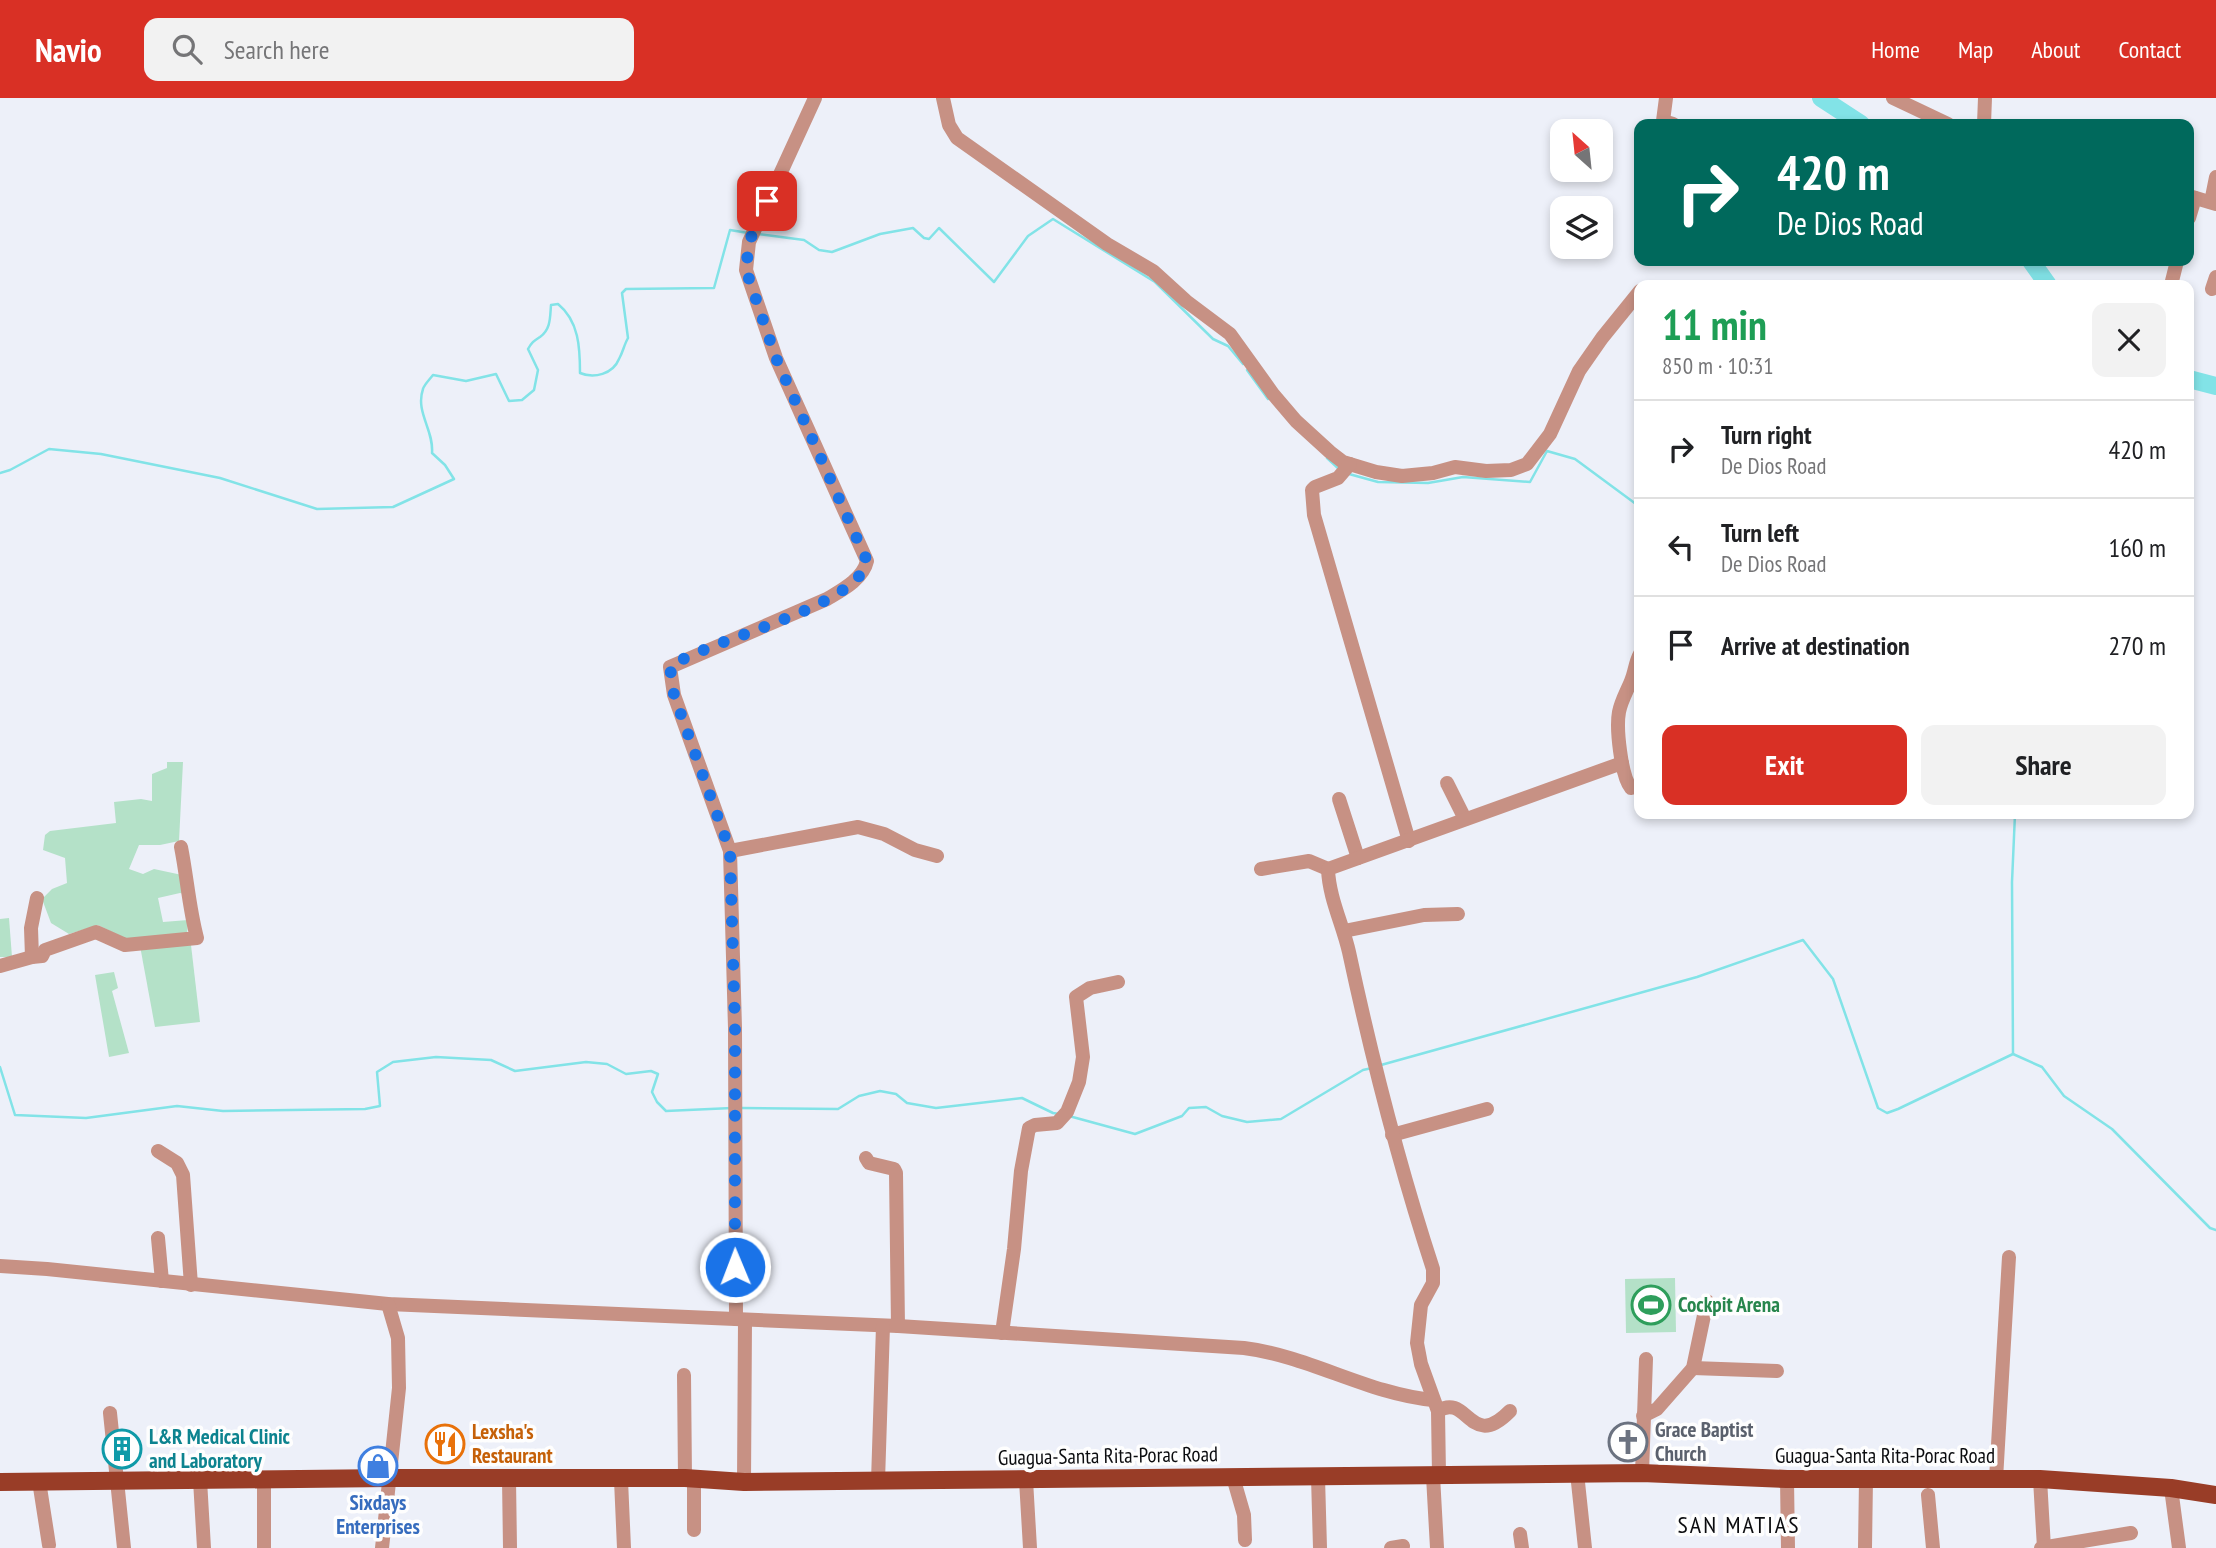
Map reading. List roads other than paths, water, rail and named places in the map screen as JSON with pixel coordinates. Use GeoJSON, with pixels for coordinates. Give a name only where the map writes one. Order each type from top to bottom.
{"type":"FeatureCollection","features":[{"type":"Feature","properties":{"kind":"main road","name":"Guagua-Santa Rita-Porac Road"},"geometry":{"type":"LineString","coordinates":[[0,1482],[390,1478],[690,1479],[744,1482],[1642,1473],[1787,1479],[2040,1479],[2171,1488],[2216,1495]]}},
{"type":"Feature","properties":{"kind":"street"},"geometry":{"type":"LineString","coordinates":[[744,1482],[734,1109],[735,976],[730,851],[674,695],[670,667],[827,599],[856,579],[866,568],[867,561],[776,358],[746,270],[749,242],[815,98]]}},
{"type":"Feature","properties":{"kind":"street"},"geometry":{"type":"LineString","coordinates":[[943,98],[949,125],[957,138],[1107,244],[1153,271],[1186,301],[1230,334],[1273,394],[1296,421],[1331,452],[1345,470]]}},
{"type":"Feature","properties":{"kind":"street"},"geometry":{"type":"LineString","coordinates":[[1663,119],[1666,98]]}},
{"type":"Feature","properties":{"kind":"street"},"geometry":{"type":"LineString","coordinates":[[1894,98],[1938,119]]}},
{"type":"Feature","properties":{"kind":"street"},"geometry":{"type":"LineString","coordinates":[[1984,119],[1985,98]]}},
{"type":"Feature","properties":{"kind":"street"},"geometry":{"type":"LineString","coordinates":[[2194,198],[2213,203],[2216,177]]}},
{"type":"Feature","properties":{"kind":"street"},"geometry":{"type":"LineString","coordinates":[[1409,841],[1314,515],[1312,490],[1345,470],[1402,476],[1433,473],[1454,467],[1486,471],[1520,468],[1527,464],[1550,434],[1579,371],[1634,298]]}},
{"type":"Feature","properties":{"kind":"street"},"geometry":{"type":"LineString","coordinates":[[1634,670],[1619,709],[1620,760],[1629,786],[1634,788]]}},
{"type":"Feature","properties":{"kind":"street"},"geometry":{"type":"LineString","coordinates":[[1261,869],[1309,861],[1328,869],[1622,763]]}},
{"type":"Feature","properties":{"kind":"street"},"geometry":{"type":"LineString","coordinates":[[1447,783],[1465,819]]}},
{"type":"Feature","properties":{"kind":"street"},"geometry":{"type":"LineString","coordinates":[[1339,799],[1358,858]]}},
{"type":"Feature","properties":{"kind":"street"},"geometry":{"type":"LineString","coordinates":[[730,851],[858,827],[884,834],[915,850],[937,856]]}},
{"type":"Feature","properties":{"kind":"street"},"geometry":{"type":"LineString","coordinates":[[0,966],[41,956],[45,950],[96,932],[125,945],[197,938],[191,918],[191,897],[181,847]]}},
{"type":"Feature","properties":{"kind":"street"},"geometry":{"type":"LineString","coordinates":[[1328,869],[1392,1135],[1433,1269],[1433,1283],[1421,1306],[1418,1343],[1421,1364],[1436,1405],[1437,1548]]}},
{"type":"Feature","properties":{"kind":"street"},"geometry":{"type":"LineString","coordinates":[[32,957],[31,928],[37,898]]}},
{"type":"Feature","properties":{"kind":"street"},"geometry":{"type":"LineString","coordinates":[[1344,930],[1424,915],[1458,914]]}},
{"type":"Feature","properties":{"kind":"street"},"geometry":{"type":"LineString","coordinates":[[1002,1333],[1029,1128],[1035,1125],[1058,1124],[1065,1115],[1079,1082],[1083,1057],[1076,997],[1090,988],[1118,982]]}},
{"type":"Feature","properties":{"kind":"street"},"geometry":{"type":"LineString","coordinates":[[1392,1135],[1487,1109]]}},
{"type":"Feature","properties":{"kind":"street"},"geometry":{"type":"LineString","coordinates":[[158,1151],[177,1163],[183,1175],[191,1284]]}},
{"type":"Feature","properties":{"kind":"street"},"geometry":{"type":"LineString","coordinates":[[866,1158],[869,1163],[894,1169],[896,1173],[898,1326]]}},
{"type":"Feature","properties":{"kind":"street"},"geometry":{"type":"LineString","coordinates":[[158,1238],[162,1281]]}},
{"type":"Feature","properties":{"kind":"street"},"geometry":{"type":"LineString","coordinates":[[1996,1479],[2009,1258]]}},
{"type":"Feature","properties":{"kind":"street"},"geometry":{"type":"LineString","coordinates":[[0,1266],[388,1304],[898,1326],[1270,1351],[1328,1373],[1406,1397],[1459,1409],[1471,1423],[1493,1425],[1510,1411]]}},
{"type":"Feature","properties":{"kind":"street"},"geometry":{"type":"LineString","coordinates":[[1643,1416],[1657,1409],[1693,1368],[1707,1301]]}},
{"type":"Feature","properties":{"kind":"street"},"geometry":{"type":"LineString","coordinates":[[382,1548],[399,1388],[398,1338],[388,1304]]}},
{"type":"Feature","properties":{"kind":"street"},"geometry":{"type":"LineString","coordinates":[[878,1481],[883,1326]]}},
{"type":"Feature","properties":{"kind":"street"},"geometry":{"type":"LineString","coordinates":[[1642,1473],[1646,1359]]}},
{"type":"Feature","properties":{"kind":"street"},"geometry":{"type":"LineString","coordinates":[[1693,1368],[1777,1371]]}},
{"type":"Feature","properties":{"kind":"street"},"geometry":{"type":"LineString","coordinates":[[684,1375],[694,1530]]}},
{"type":"Feature","properties":{"kind":"street"},"geometry":{"type":"LineString","coordinates":[[110,1413],[124,1548]]}},
{"type":"Feature","properties":{"kind":"street"},"geometry":{"type":"LineString","coordinates":[[1577,1473],[1585,1548]]}},
{"type":"Feature","properties":{"kind":"street"},"geometry":{"type":"LineString","coordinates":[[1233,1477],[1244,1515],[1245,1540]]}},
{"type":"Feature","properties":{"kind":"street"},"geometry":{"type":"LineString","coordinates":[[1318,1477],[1320,1548]]}},
{"type":"Feature","properties":{"kind":"street"},"geometry":{"type":"LineString","coordinates":[[264,1479],[264,1548]]}},
{"type":"Feature","properties":{"kind":"street"},"geometry":{"type":"LineString","coordinates":[[509,1479],[510,1548]]}},
{"type":"Feature","properties":{"kind":"street"},"geometry":{"type":"LineString","coordinates":[[1026,1479],[1030,1548]]}},
{"type":"Feature","properties":{"kind":"street"},"geometry":{"type":"LineString","coordinates":[[1787,1479],[1788,1548]]}},
{"type":"Feature","properties":{"kind":"street"},"geometry":{"type":"LineString","coordinates":[[1865,1548],[1866,1479]]}},
{"type":"Feature","properties":{"kind":"street"},"geometry":{"type":"LineString","coordinates":[[2040,1479],[2043,1548],[2131,1533]]}},
{"type":"Feature","properties":{"kind":"street"},"geometry":{"type":"LineString","coordinates":[[200,1480],[204,1548]]}},
{"type":"Feature","properties":{"kind":"street"},"geometry":{"type":"LineString","coordinates":[[621,1480],[624,1548]]}},
{"type":"Feature","properties":{"kind":"street"},"geometry":{"type":"LineString","coordinates":[[39,1481],[49,1545]]}},
{"type":"Feature","properties":{"kind":"street"},"geometry":{"type":"LineString","coordinates":[[2171,1488],[2179,1548]]}},
{"type":"Feature","properties":{"kind":"street"},"geometry":{"type":"LineString","coordinates":[[1928,1495],[1933,1548]]}},
{"type":"Feature","properties":{"kind":"waterway"},"geometry":{"type":"LineString","coordinates":[[1821,98],[1853,119]]}},
{"type":"Feature","properties":{"kind":"waterway"},"geometry":{"type":"LineString","coordinates":[[758,234],[804,240],[819,250],[832,252],[880,234],[913,228],[929,239],[939,228],[994,282],[1028,236],[1053,219],[1155,282],[1213,339],[1228,346],[1243,364]]}},
{"type":"Feature","properties":{"kind":"waterway"},"geometry":{"type":"LineString","coordinates":[[0,473],[49,449],[101,454],[220,478],[317,509],[393,507],[454,479],[445,465],[432,453],[421,405],[423,389],[433,375],[466,381],[496,374],[509,401],[522,400],[534,390],[538,370],[528,349],[544,334],[551,305],[558,304],[574,327],[579,345],[580,373],[591,375],[608,372],[616,364],[628,338],[622,293],[626,289],[714,288],[730,230],[748,233]]}},
{"type":"Feature","properties":{"kind":"waterway"},"geometry":{"type":"LineString","coordinates":[[2035,266],[2044,280]]}},
{"type":"Feature","properties":{"kind":"waterway"},"geometry":{"type":"LineString","coordinates":[[1247,370],[1268,399]]}},
{"type":"Feature","properties":{"kind":"waterway"},"geometry":{"type":"LineString","coordinates":[[2194,380],[2216,386]]}},
{"type":"Feature","properties":{"kind":"waterway"},"geometry":{"type":"LineString","coordinates":[[1349,474],[1378,482],[1428,483],[1463,477],[1530,482],[1547,451],[1575,459],[1634,503]]}},
{"type":"Feature","properties":{"kind":"waterway"},"geometry":{"type":"LineString","coordinates":[[1327,458],[1340,470]]}},
{"type":"Feature","properties":{"kind":"waterway"},"geometry":{"type":"LineString","coordinates":[[2013,1054],[2012,882],[2015,819]]}},
{"type":"Feature","properties":{"kind":"waterway"},"geometry":{"type":"LineString","coordinates":[[1381,1065],[1697,977],[1803,940],[1833,979],[1878,1108],[1887,1113],[1898,1109],[2013,1054],[2042,1067],[2064,1096],[2112,1129],[2210,1228],[2216,1230]]}},
{"type":"Feature","properties":{"kind":"waterway"},"geometry":{"type":"LineString","coordinates":[[0,1067],[15,1115],[86,1118],[177,1106],[223,1111],[365,1109],[380,1106],[377,1072],[393,1062],[436,1057],[491,1060],[515,1071],[586,1062],[607,1064],[626,1074],[651,1071],[658,1074],[652,1092],[666,1111],[732,1108]]}},
{"type":"Feature","properties":{"kind":"waterway"},"geometry":{"type":"LineString","coordinates":[[1069,1116],[1135,1134],[1182,1116],[1189,1108],[1206,1107],[1222,1116],[1247,1122],[1281,1119],[1363,1070],[1372,1068]]}},
{"type":"Feature","properties":{"kind":"waterway"},"geometry":{"type":"LineString","coordinates":[[742,1108],[838,1109],[859,1096],[880,1091],[896,1094],[907,1103],[936,1108],[1022,1098],[1059,1114]]}},
{"type":"Feature","properties":{"kind":"place","name":"Cockpit Arena"},"geometry":{"type":"Point","coordinates":[1651,1305]}},
{"type":"Feature","properties":{"kind":"place","name":"Grace Baptist Church"},"geometry":{"type":"Point","coordinates":[1628,1442]}},
{"type":"Feature","properties":{"kind":"place","name":"Lexsha's Restaurant"},"geometry":{"type":"Point","coordinates":[445,1444]}},
{"type":"Feature","properties":{"kind":"place","name":"L&R Medical Clinic and Laboratory"},"geometry":{"type":"Point","coordinates":[122,1449]}},
{"type":"Feature","properties":{"kind":"place","name":"Sixdays Enterprises"},"geometry":{"type":"Point","coordinates":[378,1466]}},
{"type":"Feature","properties":{"kind":"district","name":"SAN MATIAS"},"geometry":{"type":"Point","coordinates":[1739,1525]}}]}
